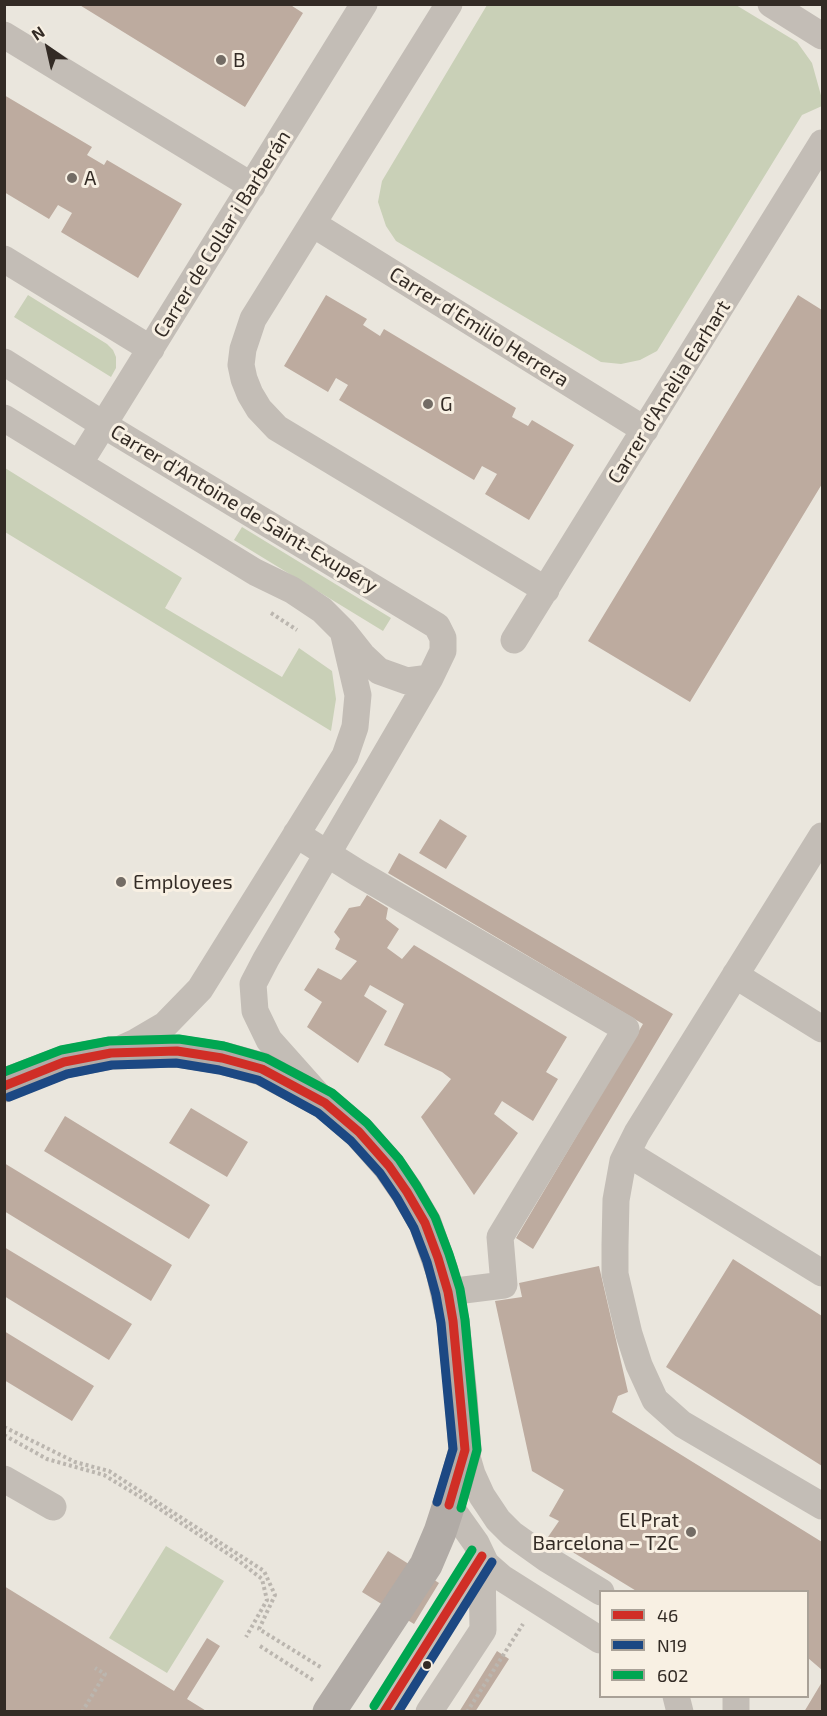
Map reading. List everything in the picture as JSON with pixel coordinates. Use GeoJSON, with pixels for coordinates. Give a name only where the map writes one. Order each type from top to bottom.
{"type":"FeatureCollection","features":[{"type":"Feature","properties":{"kind":"main road"},"geometry":{"type":"LineString","coordinates":[[4,1086],[64,1062],[111,1053],[177,1051],[222,1058],[262,1070],[325,1103],[359,1132],[389,1166],[424,1223],[448,1292],[459,1376],[465,1450],[440,1532],[426,1565],[329,1712]]}},
{"type":"Feature","properties":{"kind":"street","name":"Carrer de Collar i Barberán"},"geometry":{"type":"LineString","coordinates":[[79,464],[364,4]]}},
{"type":"Feature","properties":{"kind":"street"},"geometry":{"type":"LineString","coordinates":[[449,4],[254,319],[243,349],[241,364],[244,379],[259,408],[278,428],[546,590]]}},
{"type":"Feature","properties":{"kind":"street"},"geometry":{"type":"LineString","coordinates":[[771,4],[822,36]]}},
{"type":"Feature","properties":{"kind":"street"},"geometry":{"type":"LineString","coordinates":[[4,35],[252,186]]}},
{"type":"Feature","properties":{"kind":"street","name":"Carrer d'Amèlia Earhart"},"geometry":{"type":"LineString","coordinates":[[514,640],[822,143]]}},
{"type":"Feature","properties":{"kind":"street","name":"Carrer d'Emilio Herrera"},"geometry":{"type":"LineString","coordinates":[[313,224],[645,430]]}},
{"type":"Feature","properties":{"kind":"street"},"geometry":{"type":"LineString","coordinates":[[4,259],[151,349]]}},
{"type":"Feature","properties":{"kind":"street","name":"Carrer d'Antoine de Saint-Exupéry"},"geometry":{"type":"LineString","coordinates":[[4,362],[436,626],[443,638],[442,651],[430,678],[266,959],[254,984],[255,1011],[269,1040],[325,1103]]}},
{"type":"Feature","properties":{"kind":"street"},"geometry":{"type":"LineString","coordinates":[[4,418],[255,572],[292,590],[322,610],[379,671],[407,681],[430,678]]}},
{"type":"Feature","properties":{"kind":"street"},"geometry":{"type":"LineString","coordinates":[[111,1053],[165,1025],[200,989],[345,756],[355,727],[358,695],[343,631]]}},
{"type":"Feature","properties":{"kind":"street"},"geometry":{"type":"LineString","coordinates":[[296,834],[626,1029],[500,1237],[504,1285],[448,1292]]}},
{"type":"Feature","properties":{"kind":"street"},"geometry":{"type":"LineString","coordinates":[[822,836],[637,1134],[623,1161],[616,1200],[615,1274],[629,1334],[639,1365],[655,1400],[682,1424],[822,1506]]}},
{"type":"Feature","properties":{"kind":"street"},"geometry":{"type":"LineString","coordinates":[[735,975],[822,1029]]}},
{"type":"Feature","properties":{"kind":"street"},"geometry":{"type":"LineString","coordinates":[[627,1153],[822,1273]]}},
{"type":"Feature","properties":{"kind":"street"},"geometry":{"type":"LineString","coordinates":[[465,1450],[472,1474],[498,1520],[512,1534],[547,1559],[599,1591]]}},
{"type":"Feature","properties":{"kind":"street"},"geometry":{"type":"LineString","coordinates":[[4,1479],[53,1508]]}},
{"type":"Feature","properties":{"kind":"street"},"geometry":{"type":"LineString","coordinates":[[449,1505],[476,1543],[486,1564],[502,1578],[599,1639]]}},
{"type":"Feature","properties":{"kind":"street"},"geometry":{"type":"LineString","coordinates":[[384,1712],[482,1556]]}},
{"type":"Feature","properties":{"kind":"street"},"geometry":{"type":"LineString","coordinates":[[429,1712],[483,1630],[482,1556]]}},
{"type":"Feature","properties":{"kind":"path"},"geometry":{"type":"LineString","coordinates":[[4,1427],[75,1462],[109,1471],[264,1571],[276,1595],[259,1629],[292,1648]]}},
{"type":"Feature","properties":{"kind":"path"},"geometry":{"type":"LineString","coordinates":[[4,1435],[47,1459],[104,1475],[239,1561],[262,1579],[267,1600],[246,1637]]}},
{"type":"Feature","properties":{"kind":"path"},"geometry":{"type":"LineString","coordinates":[[467,1712],[538,1601]]}},
{"type":"Feature","properties":{"kind":"path"},"geometry":{"type":"LineString","coordinates":[[82,1712],[105,1674],[95,1668]]}},
{"type":"Feature","properties":{"kind":"green space"},"geometry":{"type":"Polygon","coordinates":[[[487,5],[736,5],[797,42],[812,63],[822,106],[802,115],[657,351],[640,360],[621,364],[601,362],[396,241],[386,226],[378,202],[382,181],[487,5]]]}},
{"type":"Feature","properties":{"kind":"green space"},"geometry":{"type":"Polygon","coordinates":[[[28,295],[107,344],[116,357],[116,368],[111,377],[14,317],[28,295]]]}},
{"type":"Feature","properties":{"kind":"green space"},"geometry":{"type":"Polygon","coordinates":[[[5,468],[182,578],[165,608],[282,677],[299,648],[332,671],[336,699],[331,731],[5,532],[5,468]]]}},
{"type":"Feature","properties":{"kind":"green space"},"geometry":{"type":"Polygon","coordinates":[[[242,527],[391,618],[383,631],[234,540],[242,527]]]}},
{"type":"Feature","properties":{"kind":"green space"},"geometry":{"type":"Polygon","coordinates":[[[166,1546],[224,1581],[167,1673],[109,1638],[166,1546]]]}},
{"type":"Feature","properties":{"kind":"building","name":"B"},"geometry":{"type":"Polygon","coordinates":[[[78,4],[289,4],[303,13],[245,107],[78,4]]]}},
{"type":"Feature","properties":{"kind":"building","name":"A"},"geometry":{"type":"Polygon","coordinates":[[[4,95],[92,147],[87,155],[104,165],[107,160],[182,204],[138,278],[61,232],[72,213],[58,205],[49,219],[4,192],[4,95]]]}},
{"type":"Feature","properties":{"kind":"building","name":"G"},"geometry":{"type":"Polygon","coordinates":[[[326,295],[367,319],[363,325],[380,336],[384,329],[516,408],[512,417],[528,426],[532,420],[574,445],[529,520],[485,494],[497,474],[482,466],[474,480],[339,400],[348,385],[336,378],[328,392],[284,366],[326,295]]]}},
{"type":"Feature","properties":{"kind":"building"},"geometry":{"type":"Polygon","coordinates":[[[798,295],[822,310],[822,484],[690,702],[588,641],[798,295]]]}},
{"type":"Feature","properties":{"kind":"building"},"geometry":{"type":"Polygon","coordinates":[[[440,819],[467,836],[446,869],[419,853],[440,819]]]}},
{"type":"Feature","properties":{"kind":"building"},"geometry":{"type":"Polygon","coordinates":[[[399,853],[673,1014],[533,1249],[516,1238],[643,1024],[388,873],[399,853]]]}},
{"type":"Feature","properties":{"kind":"building"},"geometry":{"type":"Polygon","coordinates":[[[367,895],[388,908],[386,919],[399,929],[387,948],[402,959],[414,945],[567,1037],[546,1072],[558,1079],[533,1121],[502,1101],[494,1114],[518,1133],[474,1195],[421,1117],[451,1079],[442,1072],[384,1045],[404,1004],[370,985],[364,996],[387,1011],[358,1063],[307,1027],[322,1002],[304,990],[318,968],[341,980],[357,961],[335,949],[340,939],[334,932],[349,908],[360,906],[367,895]]]}},
{"type":"Feature","properties":{"kind":"building"},"geometry":{"type":"Polygon","coordinates":[[[191,1108],[248,1142],[227,1177],[169,1143],[191,1108]]]}},
{"type":"Feature","properties":{"kind":"building"},"geometry":{"type":"Polygon","coordinates":[[[65,1116],[210,1205],[189,1239],[44,1151],[65,1116]]]}},
{"type":"Feature","properties":{"kind":"building"},"geometry":{"type":"Polygon","coordinates":[[[4,1163],[172,1265],[151,1301],[4,1211],[4,1163]]]}},
{"type":"Feature","properties":{"kind":"building"},"geometry":{"type":"Polygon","coordinates":[[[4,1247],[132,1324],[109,1360],[4,1296],[4,1247]]]}},
{"type":"Feature","properties":{"kind":"building"},"geometry":{"type":"Polygon","coordinates":[[[733,1259],[822,1316],[822,1466],[666,1367],[733,1259]]]}},
{"type":"Feature","properties":{"kind":"building"},"geometry":{"type":"Polygon","coordinates":[[[599,1266],[628,1392],[618,1396],[612,1412],[822,1542],[822,1670],[809,1659],[809,1590],[635,1590],[548,1537],[559,1521],[549,1516],[564,1490],[532,1471],[495,1301],[522,1297],[519,1283],[599,1266]]]}},
{"type":"Feature","properties":{"kind":"building"},"geometry":{"type":"Polygon","coordinates":[[[4,1331],[94,1386],[72,1421],[4,1380],[4,1331]]]}},
{"type":"Feature","properties":{"kind":"building"},"geometry":{"type":"Polygon","coordinates":[[[388,1551],[439,1583],[414,1624],[362,1592],[388,1551]]]}},
{"type":"Feature","properties":{"kind":"building"},"geometry":{"type":"Polygon","coordinates":[[[4,1586],[174,1691],[207,1638],[220,1646],[187,1699],[208,1712],[4,1712],[4,1586]]]}},
{"type":"Feature","properties":{"kind":"building"},"geometry":{"type":"Polygon","coordinates":[[[497,1651],[509,1659],[475,1712],[459,1712],[497,1651]]]}},
{"type":"Feature","properties":{"kind":"building"},"geometry":{"type":"Polygon","coordinates":[[[822,1682],[822,1712],[804,1712],[822,1682]]]}},
{"type":"Feature","properties":{"kind":"transit line","name":"602"},"geometry":{"type":"LineString","coordinates":[[4,1072],[61,1050],[109,1041],[179,1039],[224,1046],[266,1058],[332,1093],[367,1123],[399,1159],[435,1217],[460,1289],[477,1450],[461,1508]]}},
{"type":"Feature","properties":{"kind":"transit line","name":"46"},"geometry":{"type":"LineString","coordinates":[[4,1086],[64,1062],[111,1053],[177,1051],[222,1058],[262,1069],[325,1103],[359,1132],[389,1166],[425,1223],[448,1292],[453,1321],[465,1450],[449,1505]]}},
{"type":"Feature","properties":{"kind":"transit line","name":"N19"},"geometry":{"type":"LineString","coordinates":[[9,1097],[67,1074],[112,1065],[176,1063],[219,1070],[258,1080],[318,1113],[351,1141],[380,1173],[414,1228],[436,1295],[441,1323],[453,1449],[437,1502]]}},
{"type":"Feature","properties":{"kind":"transit line","name":"602"},"geometry":{"type":"LineString","coordinates":[[374,1706],[472,1550]]}},
{"type":"Feature","properties":{"kind":"transit line","name":"46"},"geometry":{"type":"LineString","coordinates":[[384,1712],[482,1556]]}},
{"type":"Feature","properties":{"kind":"transit line","name":"N19"},"geometry":{"type":"LineString","coordinates":[[398,1712],[492,1562]]}},
{"type":"Feature","properties":{"kind":"place","name":"B"},"geometry":{"type":"Point","coordinates":[221,60]}},
{"type":"Feature","properties":{"kind":"place","name":"A"},"geometry":{"type":"Point","coordinates":[72,178]}},
{"type":"Feature","properties":{"kind":"place","name":"G"},"geometry":{"type":"Point","coordinates":[428,404]}},
{"type":"Feature","properties":{"kind":"place","name":"Employees"},"geometry":{"type":"Point","coordinates":[121,882]}},
{"type":"Feature","properties":{"kind":"place","name":"El Prat Barcelona – T2C"},"geometry":{"type":"Point","coordinates":[691,1532]}}]}
